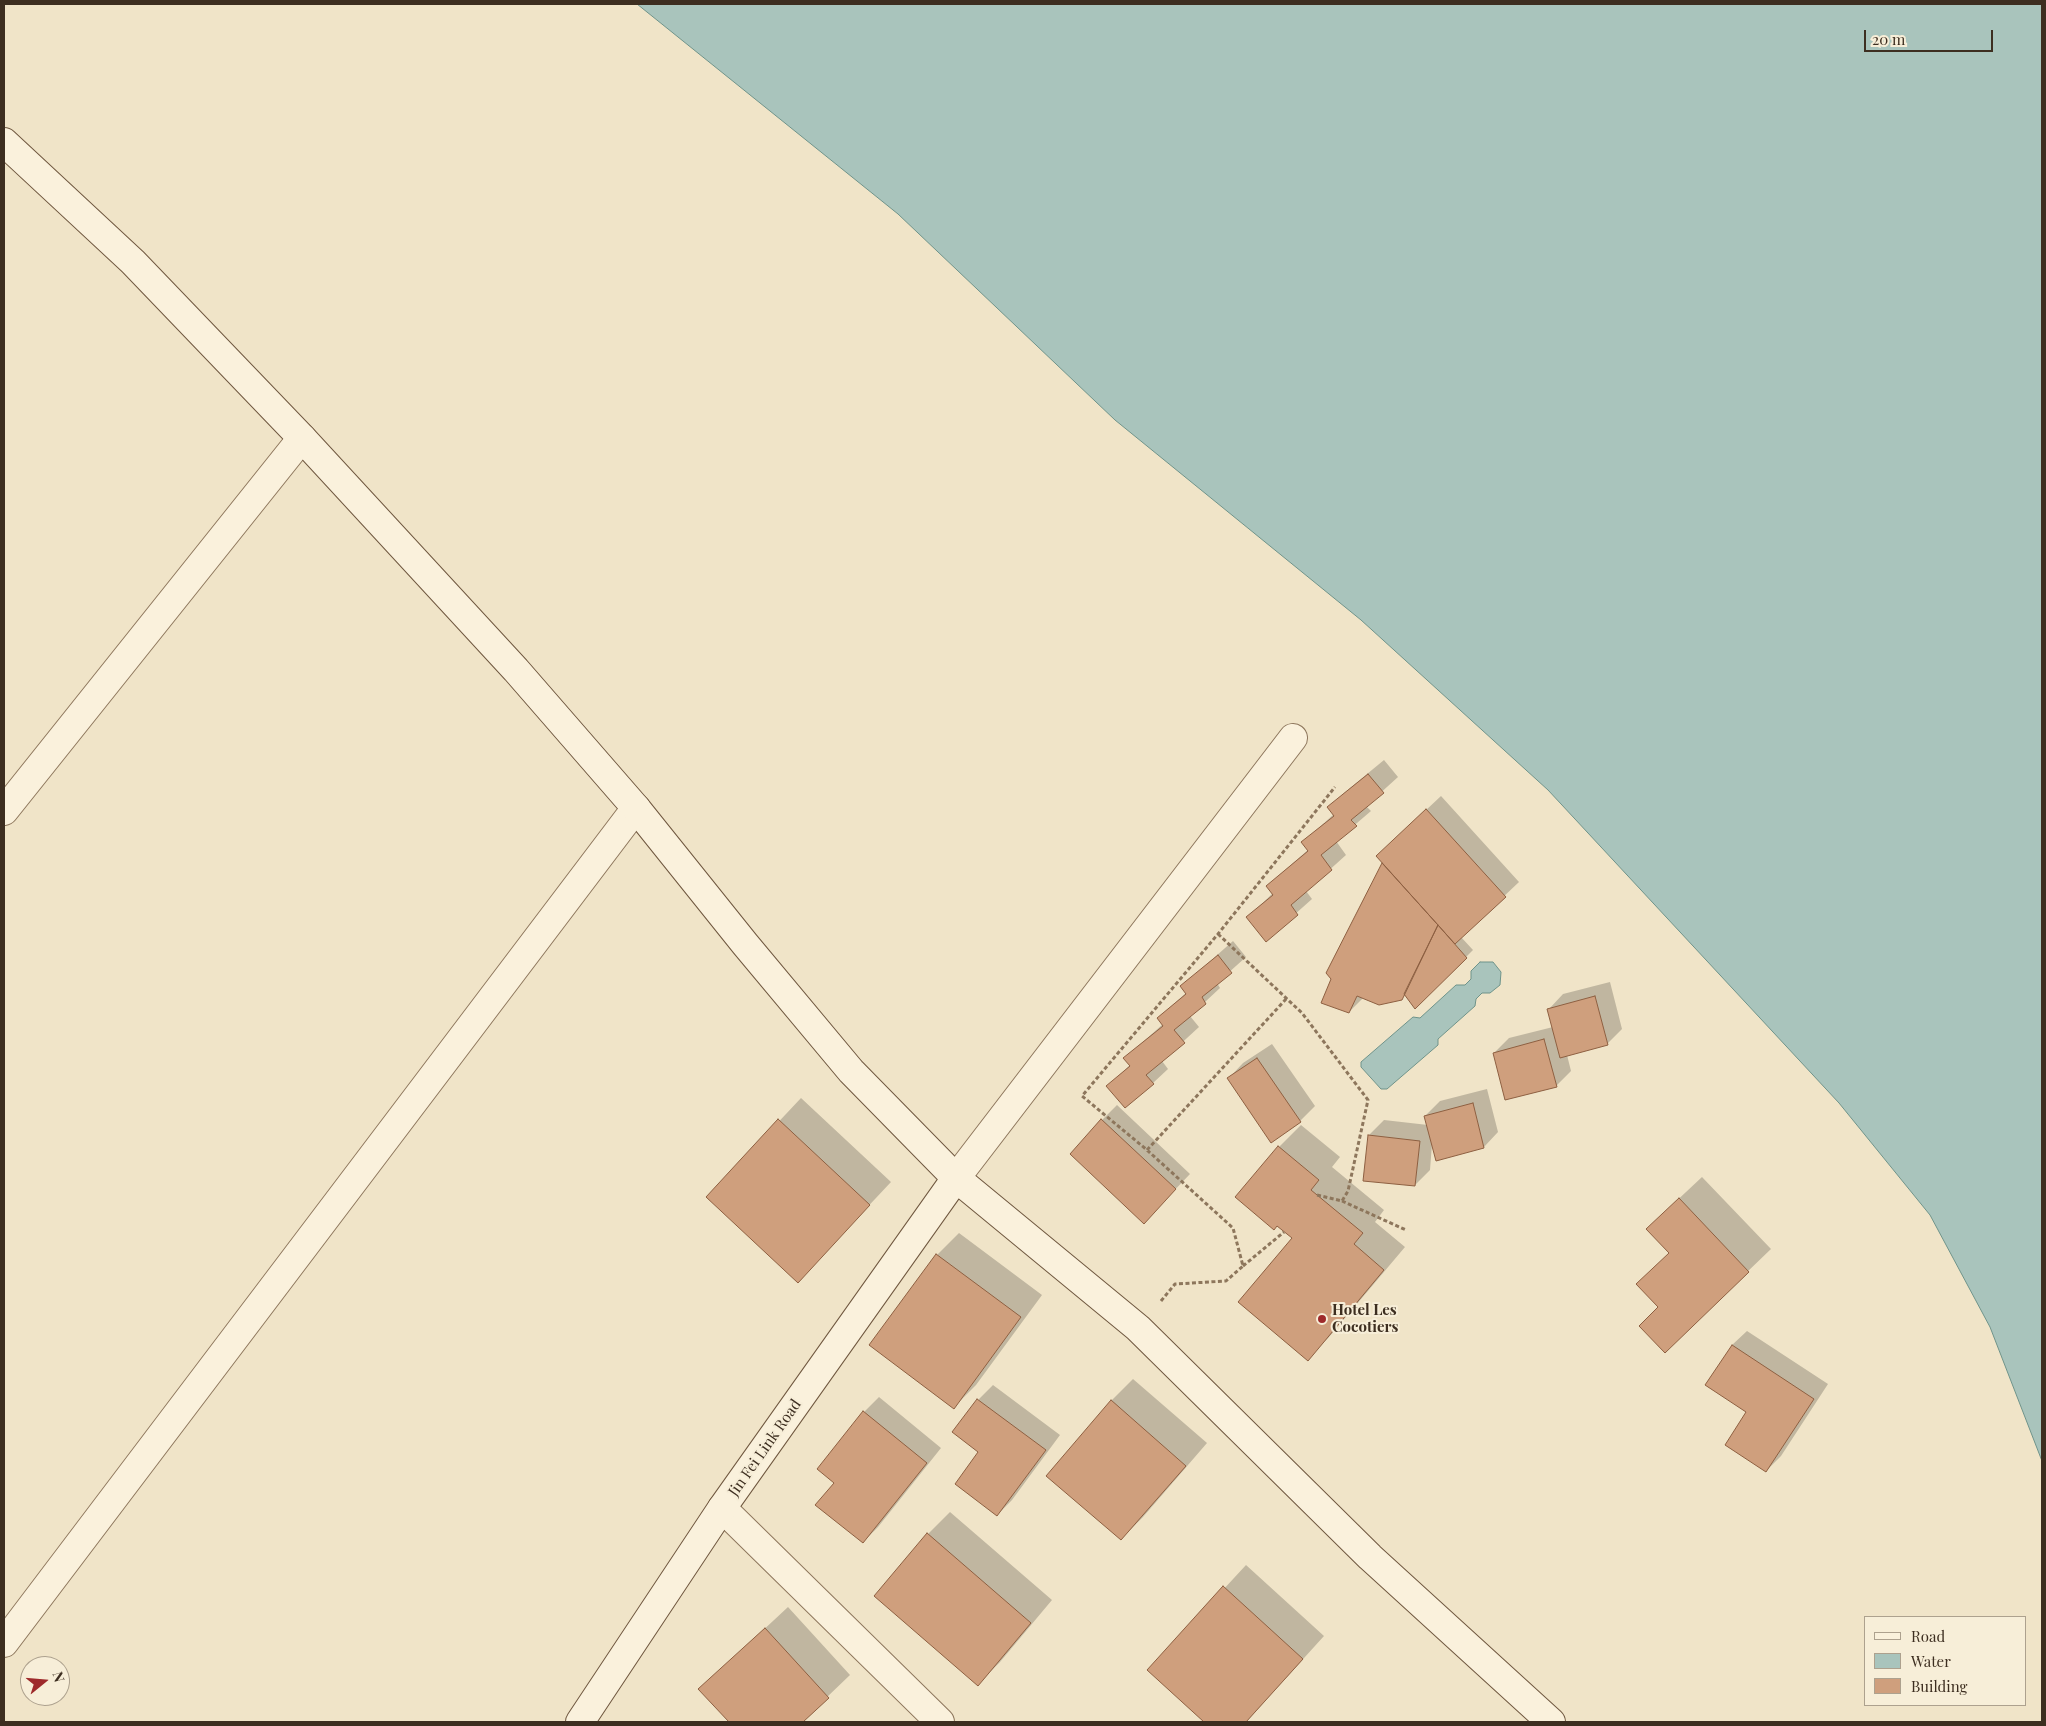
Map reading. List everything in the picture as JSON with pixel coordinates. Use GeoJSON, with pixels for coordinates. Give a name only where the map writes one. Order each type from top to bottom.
{"type":"FeatureCollection","features":[{"type":"Feature","properties":{"kind":"main road"},"geometry":{"type":"LineString","coordinates":[[4,142],[134,262],[302,438],[516,670],[636,808],[851,1071],[956,1178],[1138,1328],[1370,1557],[1550,1722]]}},
{"type":"Feature","properties":{"kind":"main road"},"geometry":{"type":"LineString","coordinates":[[4,811],[302,438]]}},
{"type":"Feature","properties":{"kind":"main road","name":"Jin Fei Link Road"},"geometry":{"type":"LineString","coordinates":[[580,1722],[722,1508],[956,1178],[1293,738]]}},
{"type":"Feature","properties":{"kind":"main road"},"geometry":{"type":"LineString","coordinates":[[4,1643],[636,808]]}},
{"type":"Feature","properties":{"kind":"main road"},"geometry":{"type":"LineString","coordinates":[[722,1508],[940,1722]]}},
{"type":"Feature","properties":{"kind":"path"},"geometry":{"type":"LineString","coordinates":[[1243,1266],[1233,1228],[1147,1150],[1082,1096],[1218,934],[1335,787]]}},
{"type":"Feature","properties":{"kind":"path"},"geometry":{"type":"LineString","coordinates":[[1218,934],[1302,1013],[1368,1100],[1348,1191],[1342,1201]]}},
{"type":"Feature","properties":{"kind":"path"},"geometry":{"type":"LineString","coordinates":[[1147,1150],[1287,998]]}},
{"type":"Feature","properties":{"kind":"path"},"geometry":{"type":"LineString","coordinates":[[1317,1195],[1342,1201],[1406,1230]]}},
{"type":"Feature","properties":{"kind":"path"},"geometry":{"type":"LineString","coordinates":[[1138,1328],[1175,1284],[1226,1281],[1284,1232]]}},
{"type":"Feature","properties":{"kind":"water"},"geometry":{"type":"Polygon","coordinates":[[[637,4],[2042,4],[2042,1461],[1990,1327],[1930,1215],[1839,1103],[1548,790],[1361,620],[1115,420],[898,214],[637,4]]]}},
{"type":"Feature","properties":{"kind":"water"},"geometry":{"type":"Polygon","coordinates":[[[1480,962],[1493,962],[1501,972],[1500,985],[1490,993],[1482,993],[1476,999],[1475,1006],[1438,1039],[1438,1045],[1387,1089],[1381,1089],[1361,1067],[1361,1062],[1413,1017],[1420,1018],[1456,985],[1465,985],[1471,979],[1471,971],[1480,962]]]}},
{"type":"Feature","properties":{"kind":"building"},"geometry":{"type":"Polygon","coordinates":[[[1368,774],[1384,793],[1351,820],[1357,826],[1321,855],[1332,870],[1291,905],[1298,915],[1266,942],[1246,917],[1273,895],[1266,886],[1308,851],[1301,842],[1334,816],[1327,807],[1368,774]]]}},
{"type":"Feature","properties":{"kind":"building"},"geometry":{"type":"Polygon","coordinates":[[[1426,809],[1506,897],[1455,944],[1376,856],[1426,809]]]}},
{"type":"Feature","properties":{"kind":"building"},"geometry":{"type":"Polygon","coordinates":[[[1382,863],[1438,925],[1402,1000],[1379,1005],[1357,996],[1349,1013],[1321,1003],[1331,979],[1326,973],[1382,863]]]}},
{"type":"Feature","properties":{"kind":"building"},"geometry":{"type":"Polygon","coordinates":[[[1438,925],[1467,958],[1415,1009],[1404,994],[1438,925]]]}},
{"type":"Feature","properties":{"kind":"building"},"geometry":{"type":"Polygon","coordinates":[[[1218,955],[1232,973],[1202,997],[1206,1004],[1174,1030],[1185,1043],[1146,1075],[1154,1084],[1125,1108],[1106,1086],[1130,1066],[1123,1058],[1163,1026],[1157,1018],[1186,994],[1180,986],[1218,955]]]}},
{"type":"Feature","properties":{"kind":"building"},"geometry":{"type":"Polygon","coordinates":[[[1595,996],[1608,1045],[1560,1058],[1547,1009],[1595,996]]]}},
{"type":"Feature","properties":{"kind":"building"},"geometry":{"type":"Polygon","coordinates":[[[1544,1039],[1557,1087],[1505,1100],[1493,1053],[1544,1039]]]}},
{"type":"Feature","properties":{"kind":"building"},"geometry":{"type":"Polygon","coordinates":[[[1257,1058],[1301,1122],[1271,1143],[1227,1078],[1257,1058]]]}},
{"type":"Feature","properties":{"kind":"building"},"geometry":{"type":"Polygon","coordinates":[[[1473,1103],[1484,1148],[1436,1161],[1424,1116],[1473,1103]]]}},
{"type":"Feature","properties":{"kind":"building"},"geometry":{"type":"Polygon","coordinates":[[[778,1119],[870,1205],[798,1283],[706,1197],[778,1119]]]}},
{"type":"Feature","properties":{"kind":"building"},"geometry":{"type":"Polygon","coordinates":[[[1101,1119],[1176,1189],[1144,1224],[1070,1154],[1101,1119]]]}},
{"type":"Feature","properties":{"kind":"building"},"geometry":{"type":"Polygon","coordinates":[[[1368,1135],[1420,1141],[1415,1186],[1363,1181],[1368,1135]]]}},
{"type":"Feature","properties":{"kind":"building"},"geometry":{"type":"Polygon","coordinates":[[[1278,1146],[1319,1180],[1311,1190],[1363,1233],[1354,1244],[1384,1270],[1308,1361],[1238,1302],[1292,1238],[1277,1226],[1274,1230],[1235,1197],[1278,1146]]]}},
{"type":"Feature","properties":{"kind":"building"},"geometry":{"type":"Polygon","coordinates":[[[1679,1198],[1749,1272],[1665,1353],[1639,1326],[1658,1307],[1636,1284],[1669,1253],[1646,1229],[1679,1198]]]}},
{"type":"Feature","properties":{"kind":"building"},"geometry":{"type":"Polygon","coordinates":[[[936,1254],[1021,1317],[954,1409],[869,1345],[936,1254]]]}},
{"type":"Feature","properties":{"kind":"building"},"geometry":{"type":"Polygon","coordinates":[[[1732,1345],[1814,1399],[1766,1472],[1725,1445],[1746,1412],[1705,1385],[1732,1345]]]}},
{"type":"Feature","properties":{"kind":"building"},"geometry":{"type":"Polygon","coordinates":[[[977,1399],[1046,1450],[997,1516],[955,1484],[978,1452],[952,1432],[977,1399]]]}},
{"type":"Feature","properties":{"kind":"building"},"geometry":{"type":"Polygon","coordinates":[[[1111,1400],[1186,1466],[1121,1540],[1046,1476],[1111,1400]]]}},
{"type":"Feature","properties":{"kind":"building"},"geometry":{"type":"Polygon","coordinates":[[[863,1411],[927,1463],[863,1543],[815,1505],[834,1483],[817,1469],[863,1411]]]}},
{"type":"Feature","properties":{"kind":"building"},"geometry":{"type":"Polygon","coordinates":[[[927,1533],[1031,1623],[978,1686],[874,1596],[927,1533]]]}},
{"type":"Feature","properties":{"kind":"building"},"geometry":{"type":"Polygon","coordinates":[[[1223,1586],[1303,1659],[1246,1722],[1204,1722],[1147,1670],[1223,1586]]]}},
{"type":"Feature","properties":{"kind":"building"},"geometry":{"type":"Polygon","coordinates":[[[765,1628],[829,1698],[803,1722],[729,1722],[698,1689],[765,1628]]]}},
{"type":"Feature","properties":{"kind":"place","name":"Hotel Les Cocotiers"},"geometry":{"type":"Point","coordinates":[1322,1319]}}]}
